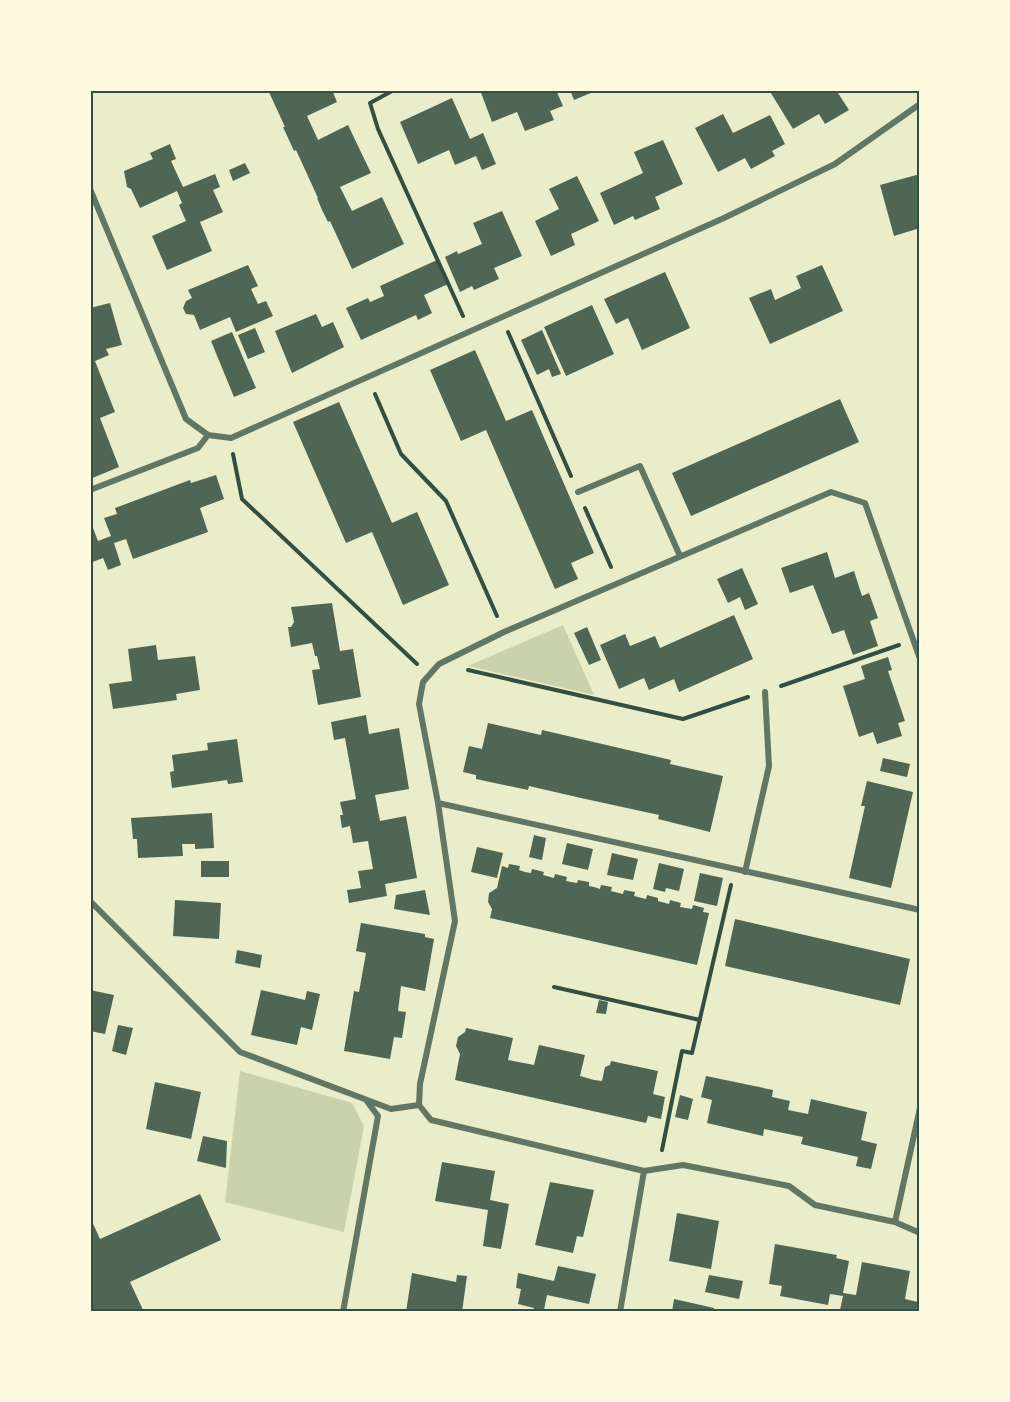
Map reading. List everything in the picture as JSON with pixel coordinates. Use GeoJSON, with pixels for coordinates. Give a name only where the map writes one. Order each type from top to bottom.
{"type":"FeatureCollection","features":[{"type":"Feature","properties":{"kind":"street"},"geometry":{"type":"LineString","coordinates":[[90,189],[186,419],[208,435],[231,438],[724,218],[835,164],[920,104]]}},
{"type":"Feature","properties":{"kind":"street"},"geometry":{"type":"LineString","coordinates":[[90,490],[198,448],[208,435]]}},
{"type":"Feature","properties":{"kind":"street"},"geometry":{"type":"LineString","coordinates":[[578,492],[640,466],[680,556]]}},
{"type":"Feature","properties":{"kind":"street"},"geometry":{"type":"LineString","coordinates":[[920,659],[865,504],[831,492],[504,632],[439,664],[423,682],[419,704],[438,803],[455,921],[420,1084],[419,1105],[430,1120],[644,1171],[683,1165],[789,1186],[815,1205],[895,1222],[920,1233]]}},
{"type":"Feature","properties":{"kind":"street"},"geometry":{"type":"LineString","coordinates":[[745,872],[769,766],[765,692]]}},
{"type":"Feature","properties":{"kind":"street"},"geometry":{"type":"LineString","coordinates":[[438,803],[920,910]]}},
{"type":"Feature","properties":{"kind":"street"},"geometry":{"type":"LineString","coordinates":[[90,901],[240,1052],[391,1109],[419,1105]]}},
{"type":"Feature","properties":{"kind":"street"},"geometry":{"type":"LineString","coordinates":[[343,1312],[378,1116],[366,1100]]}},
{"type":"Feature","properties":{"kind":"street"},"geometry":{"type":"LineString","coordinates":[[895,1222],[920,1108]]}},
{"type":"Feature","properties":{"kind":"street"},"geometry":{"type":"LineString","coordinates":[[620,1312],[644,1171]]}},
{"type":"Feature","properties":{"kind":"path"},"geometry":{"type":"LineString","coordinates":[[394,90],[370,103],[378,129],[470,330]]}},
{"type":"Feature","properties":{"kind":"path"},"geometry":{"type":"LineString","coordinates":[[501,318],[618,584]]}},
{"type":"Feature","properties":{"kind":"path"},"geometry":{"type":"LineString","coordinates":[[368,377],[400,454],[446,501],[504,632]]}},
{"type":"Feature","properties":{"kind":"path"},"geometry":{"type":"LineString","coordinates":[[231,438],[242,500],[417,662],[423,682]]}},
{"type":"Feature","properties":{"kind":"path"},"geometry":{"type":"LineString","coordinates":[[439,664],[683,719],[914,640]]}},
{"type":"Feature","properties":{"kind":"path"},"geometry":{"type":"LineString","coordinates":[[657,1170],[682,1051],[692,1053],[734,870]]}},
{"type":"Feature","properties":{"kind":"path"},"geometry":{"type":"LineString","coordinates":[[554,987],[700,1020]]}},
{"type":"Feature","properties":{"kind":"green space"},"geometry":{"type":"Polygon","coordinates":[[[563,625],[594,695],[468,666],[563,625]]]}},
{"type":"Feature","properties":{"kind":"green space"},"geometry":{"type":"Polygon","coordinates":[[[240,1071],[352,1103],[364,1126],[344,1232],[225,1202],[240,1071]]]}},
{"type":"Feature","properties":{"kind":"building"},"geometry":{"type":"Polygon","coordinates":[[[268,90],[332,90],[337,102],[307,116],[318,140],[348,125],[371,173],[340,187],[352,211],[382,197],[404,244],[352,269],[330,221],[328,222],[322,210],[296,150],[294,151],[268,90]]]}},
{"type":"Feature","properties":{"kind":"building"},"geometry":{"type":"Polygon","coordinates":[[[480,90],[556,90],[563,106],[550,111],[554,120],[525,131],[517,112],[492,122],[480,90]]]}},
{"type":"Feature","properties":{"kind":"building"},"geometry":{"type":"Polygon","coordinates":[[[570,90],[598,90],[574,100],[570,90]]]}},
{"type":"Feature","properties":{"kind":"building"},"geometry":{"type":"Polygon","coordinates":[[[769,90],[843,90],[838,93],[849,110],[825,124],[819,114],[793,129],[769,90]]]}},
{"type":"Feature","properties":{"kind":"building"},"geometry":{"type":"Polygon","coordinates":[[[452,98],[470,139],[483,133],[496,164],[482,170],[476,156],[455,165],[449,150],[418,164],[400,122],[452,98]]]}},
{"type":"Feature","properties":{"kind":"building"},"geometry":{"type":"Polygon","coordinates":[[[723,114],[733,133],[770,115],[785,144],[772,151],[775,156],[751,169],[745,158],[718,172],[695,128],[723,114]]]}},
{"type":"Feature","properties":{"kind":"building"},"geometry":{"type":"Polygon","coordinates":[[[663,140],[683,184],[655,197],[660,209],[635,220],[633,216],[614,225],[600,193],[643,173],[634,152],[663,140]]]}},
{"type":"Feature","properties":{"kind":"building"},"geometry":{"type":"Polygon","coordinates":[[[170,144],[176,159],[171,161],[183,187],[215,174],[220,187],[213,190],[223,212],[200,222],[212,251],[167,270],[152,236],[186,221],[179,205],[182,203],[177,191],[140,208],[131,189],[127,187],[124,171],[153,159],[150,153],[170,144]]]}},
{"type":"Feature","properties":{"kind":"building"},"geometry":{"type":"Polygon","coordinates":[[[245,163],[250,173],[233,181],[229,170],[245,163]]]}},
{"type":"Feature","properties":{"kind":"building"},"geometry":{"type":"Polygon","coordinates":[[[920,174],[920,228],[894,236],[880,185],[920,174]]]}},
{"type":"Feature","properties":{"kind":"building"},"geometry":{"type":"Polygon","coordinates":[[[577,176],[599,221],[571,234],[575,245],[551,256],[535,221],[559,209],[549,189],[577,176]]]}},
{"type":"Feature","properties":{"kind":"building"},"geometry":{"type":"Polygon","coordinates":[[[502,211],[522,256],[494,268],[499,279],[474,290],[472,286],[460,292],[445,257],[482,244],[473,223],[502,211]]]}},
{"type":"Feature","properties":{"kind":"building"},"geometry":{"type":"Polygon","coordinates":[[[437,260],[448,284],[424,295],[432,313],[418,320],[416,315],[361,340],[346,308],[368,298],[370,302],[384,296],[380,286],[437,260]]]}},
{"type":"Feature","properties":{"kind":"building"},"geometry":{"type":"Polygon","coordinates":[[[248,265],[258,286],[251,289],[258,304],[266,301],[273,316],[236,332],[230,317],[200,330],[194,315],[186,314],[183,308],[186,301],[192,298],[188,290],[248,265]]]}},
{"type":"Feature","properties":{"kind":"building"},"geometry":{"type":"Polygon","coordinates":[[[822,265],[843,311],[770,344],[749,298],[771,289],[775,300],[801,288],[796,276],[822,265]]]}},
{"type":"Feature","properties":{"kind":"building"},"geometry":{"type":"Polygon","coordinates":[[[665,272],[690,328],[642,350],[628,318],[616,324],[604,299],[665,272]]]}},
{"type":"Feature","properties":{"kind":"building"},"geometry":{"type":"Polygon","coordinates":[[[110,303],[122,345],[106,349],[109,355],[95,361],[115,412],[100,418],[119,467],[90,479],[90,316],[92,315],[90,308],[110,303]]]}},
{"type":"Feature","properties":{"kind":"building"},"geometry":{"type":"Polygon","coordinates":[[[592,305],[614,354],[566,376],[544,327],[592,305]]]}},
{"type":"Feature","properties":{"kind":"building"},"geometry":{"type":"Polygon","coordinates":[[[316,314],[322,327],[333,322],[344,347],[292,373],[275,331],[316,314]]]}},
{"type":"Feature","properties":{"kind":"building"},"geometry":{"type":"Polygon","coordinates":[[[255,328],[265,352],[248,359],[238,335],[255,328]]]}},
{"type":"Feature","properties":{"kind":"building"},"geometry":{"type":"Polygon","coordinates":[[[542,330],[561,374],[552,377],[549,369],[537,375],[521,340],[542,330]]]}},
{"type":"Feature","properties":{"kind":"building"},"geometry":{"type":"Polygon","coordinates":[[[232,332],[256,388],[234,397],[211,341],[232,332]]]}},
{"type":"Feature","properties":{"kind":"building"},"geometry":{"type":"Polygon","coordinates":[[[475,350],[506,421],[532,410],[594,553],[571,563],[578,579],[555,589],[486,430],[461,441],[430,370],[475,350]]]}},
{"type":"Feature","properties":{"kind":"building"},"geometry":{"type":"Polygon","coordinates":[[[840,399],[859,442],[691,516],[672,473],[840,399]]]}},
{"type":"Feature","properties":{"kind":"building"},"geometry":{"type":"Polygon","coordinates":[[[339,402],[392,523],[417,512],[449,585],[403,605],[372,532],[346,543],[293,422],[339,402]]]}},
{"type":"Feature","properties":{"kind":"building"},"geometry":{"type":"Polygon","coordinates":[[[216,475],[224,499],[200,508],[208,532],[133,559],[126,539],[114,543],[121,565],[108,570],[103,558],[90,563],[90,520],[98,541],[111,536],[104,518],[117,514],[115,508],[190,480],[191,483],[216,475]]]}},
{"type":"Feature","properties":{"kind":"building"},"geometry":{"type":"Polygon","coordinates":[[[827,552],[835,578],[854,571],[862,596],[869,593],[878,618],[870,621],[878,646],[853,655],[844,630],[832,634],[813,585],[790,593],[781,568],[827,552]]]}},
{"type":"Feature","properties":{"kind":"building"},"geometry":{"type":"Polygon","coordinates":[[[742,568],[758,604],[745,610],[740,597],[728,603],[717,579],[742,568]]]}},
{"type":"Feature","properties":{"kind":"building"},"geometry":{"type":"Polygon","coordinates":[[[332,603],[340,651],[353,649],[361,697],[318,705],[312,670],[320,669],[312,643],[291,647],[288,627],[291,627],[294,622],[291,607],[332,603]]]}},
{"type":"Feature","properties":{"kind":"building"},"geometry":{"type":"Polygon","coordinates":[[[734,615],[753,659],[679,692],[674,679],[649,690],[644,678],[619,689],[600,645],[625,634],[630,646],[655,636],[660,648],[734,615]]]}},
{"type":"Feature","properties":{"kind":"building"},"geometry":{"type":"Polygon","coordinates":[[[587,627],[601,660],[589,665],[574,633],[587,627]]]}},
{"type":"Feature","properties":{"kind":"building"},"geometry":{"type":"Polygon","coordinates":[[[156,645],[158,660],[195,656],[200,690],[176,694],[177,700],[113,709],[109,684],[132,681],[128,649],[156,645]]]}},
{"type":"Feature","properties":{"kind":"building"},"geometry":{"type":"Polygon","coordinates":[[[888,657],[892,670],[888,671],[905,721],[898,723],[902,736],[877,744],[873,732],[859,737],[843,686],[865,679],[861,666],[888,657]]]}},
{"type":"Feature","properties":{"kind":"building"},"geometry":{"type":"Polygon","coordinates":[[[366,715],[369,734],[399,728],[409,789],[375,795],[380,821],[406,816],[417,878],[385,884],[387,896],[349,903],[347,890],[361,888],[358,871],[373,869],[368,841],[353,843],[350,826],[342,828],[340,815],[343,815],[340,802],[356,799],[345,738],[334,740],[331,722],[366,715]]]}},
{"type":"Feature","properties":{"kind":"building"},"geometry":{"type":"Polygon","coordinates":[[[488,723],[541,735],[542,730],[671,760],[670,764],[723,776],[710,832],[658,819],[659,815],[529,786],[528,790],[476,779],[476,775],[463,772],[469,746],[482,749],[488,723]]]}},
{"type":"Feature","properties":{"kind":"building"},"geometry":{"type":"Polygon","coordinates":[[[237,739],[243,782],[228,784],[227,780],[172,788],[170,772],[174,771],[172,755],[208,750],[207,743],[237,739]]]}},
{"type":"Feature","properties":{"kind":"building"},"geometry":{"type":"Polygon","coordinates":[[[883,758],[910,764],[907,777],[880,771],[883,758]]]}},
{"type":"Feature","properties":{"kind":"building"},"geometry":{"type":"Polygon","coordinates":[[[867,781],[913,792],[891,888],[849,878],[865,806],[861,806],[867,781]]]}},
{"type":"Feature","properties":{"kind":"building"},"geometry":{"type":"Polygon","coordinates":[[[212,813],[214,848],[195,849],[195,844],[182,844],[183,856],[138,858],[137,839],[133,839],[131,818],[212,813]]]}},
{"type":"Feature","properties":{"kind":"building"},"geometry":{"type":"Polygon","coordinates":[[[534,835],[546,838],[542,860],[529,857],[534,835]]]}},
{"type":"Feature","properties":{"kind":"building"},"geometry":{"type":"Polygon","coordinates":[[[567,843],[593,849],[588,870],[562,864],[567,843]]]}},
{"type":"Feature","properties":{"kind":"building"},"geometry":{"type":"Polygon","coordinates":[[[477,847],[503,853],[497,878],[471,872],[477,847]]]}},
{"type":"Feature","properties":{"kind":"building"},"geometry":{"type":"Polygon","coordinates":[[[612,853],[638,859],[633,880],[607,875],[612,853]]]}},
{"type":"Feature","properties":{"kind":"building"},"geometry":{"type":"Polygon","coordinates":[[[201,861],[229,861],[229,877],[201,877],[201,861]]]}},
{"type":"Feature","properties":{"kind":"building"},"geometry":{"type":"Polygon","coordinates":[[[659,863],[684,869],[679,891],[666,888],[665,892],[653,889],[659,863]]]}},
{"type":"Feature","properties":{"kind":"building"},"geometry":{"type":"Polygon","coordinates":[[[509,864],[520,866],[519,870],[525,872],[531,873],[532,869],[554,878],[555,874],[567,877],[566,881],[589,882],[589,886],[600,889],[601,885],[612,887],[611,891],[623,894],[624,890],[635,892],[634,896],[646,899],[647,895],[669,904],[670,900],[681,903],[680,907],[692,909],[693,905],[704,908],[703,912],[709,913],[697,965],[490,918],[492,909],[488,902],[489,893],[497,888],[502,866],[508,868],[509,864]]]}},
{"type":"Feature","properties":{"kind":"building"},"geometry":{"type":"Polygon","coordinates":[[[700,873],[723,878],[717,906],[694,901],[700,873]]]}},
{"type":"Feature","properties":{"kind":"building"},"geometry":{"type":"Polygon","coordinates":[[[425,890],[430,915],[394,909],[396,895],[425,890]]]}},
{"type":"Feature","properties":{"kind":"building"},"geometry":{"type":"Polygon","coordinates":[[[175,900],[221,903],[219,939],[173,936],[175,900]]]}},
{"type":"Feature","properties":{"kind":"building"},"geometry":{"type":"Polygon","coordinates":[[[735,919],[910,959],[900,1005],[725,966],[735,919]]]}},
{"type":"Feature","properties":{"kind":"building"},"geometry":{"type":"Polygon","coordinates":[[[361,923],[425,934],[425,937],[434,939],[425,991],[401,986],[398,1011],[406,1012],[402,1038],[394,1037],[390,1059],[344,1051],[354,991],[359,992],[366,953],[356,951],[361,923]]]}},
{"type":"Feature","properties":{"kind":"building"},"geometry":{"type":"Polygon","coordinates":[[[237,950],[262,955],[260,968],[235,963],[237,950]]]}},
{"type":"Feature","properties":{"kind":"building"},"geometry":{"type":"Polygon","coordinates":[[[90,990],[114,995],[105,1034],[90,1031],[90,990]]]}},
{"type":"Feature","properties":{"kind":"building"},"geometry":{"type":"Polygon","coordinates":[[[261,990],[305,1000],[307,991],[320,994],[312,1030],[301,1027],[297,1045],[251,1035],[261,990]]]}},
{"type":"Feature","properties":{"kind":"building"},"geometry":{"type":"Polygon","coordinates":[[[599,1000],[608,1002],[606,1014],[596,1013],[599,1000]]]}},
{"type":"Feature","properties":{"kind":"building"},"geometry":{"type":"Polygon","coordinates":[[[118,1025],[133,1028],[126,1055],[112,1051],[118,1025]]]}},
{"type":"Feature","properties":{"kind":"building"},"geometry":{"type":"Polygon","coordinates":[[[466,1028],[513,1038],[508,1060],[534,1065],[539,1045],[585,1055],[580,1076],[594,1080],[602,1081],[605,1067],[610,1065],[611,1061],[658,1071],[653,1094],[665,1097],[661,1119],[648,1116],[646,1123],[455,1080],[460,1054],[456,1046],[458,1037],[465,1032],[466,1028]]]}},
{"type":"Feature","properties":{"kind":"building"},"geometry":{"type":"Polygon","coordinates":[[[706,1076],[773,1090],[772,1097],[790,1101],[788,1110],[808,1114],[811,1099],[867,1112],[861,1140],[877,1144],[871,1169],[856,1166],[858,1157],[801,1144],[803,1137],[764,1129],[763,1136],[707,1123],[712,1100],[701,1097],[706,1076]]]}},
{"type":"Feature","properties":{"kind":"building"},"geometry":{"type":"Polygon","coordinates":[[[155,1082],[201,1092],[191,1139],[146,1129],[155,1082]]]}},
{"type":"Feature","properties":{"kind":"building"},"geometry":{"type":"Polygon","coordinates":[[[680,1095],[693,1099],[688,1120],[675,1117],[680,1095]]]}},
{"type":"Feature","properties":{"kind":"building"},"geometry":{"type":"Polygon","coordinates":[[[203,1136],[227,1141],[226,1168],[197,1161],[203,1136]]]}},
{"type":"Feature","properties":{"kind":"building"},"geometry":{"type":"Polygon","coordinates":[[[442,1162],[495,1171],[490,1200],[509,1204],[501,1249],[483,1246],[488,1210],[435,1201],[442,1162]]]}},
{"type":"Feature","properties":{"kind":"building"},"geometry":{"type":"Polygon","coordinates":[[[550,1182],[594,1190],[583,1237],[577,1236],[573,1253],[535,1245],[550,1182]]]}},
{"type":"Feature","properties":{"kind":"building"},"geometry":{"type":"Polygon","coordinates":[[[200,1194],[221,1240],[130,1282],[144,1312],[90,1312],[90,1217],[100,1239],[200,1194]]]}},
{"type":"Feature","properties":{"kind":"building"},"geometry":{"type":"Polygon","coordinates":[[[677,1213],[719,1221],[711,1269],[669,1261],[677,1213]]]}},
{"type":"Feature","properties":{"kind":"building"},"geometry":{"type":"Polygon","coordinates":[[[775,1244],[837,1255],[836,1258],[849,1261],[843,1293],[856,1295],[862,1262],[910,1271],[905,1299],[918,1302],[916,1312],[840,1310],[843,1296],[830,1294],[828,1305],[780,1296],[782,1286],[769,1284],[775,1244]]]}},
{"type":"Feature","properties":{"kind":"building"},"geometry":{"type":"Polygon","coordinates":[[[558,1266],[596,1274],[589,1304],[547,1295],[544,1310],[550,1312],[533,1312],[534,1308],[518,1304],[521,1289],[516,1288],[518,1273],[554,1281],[558,1266]]]}},
{"type":"Feature","properties":{"kind":"building"},"geometry":{"type":"Polygon","coordinates":[[[412,1273],[456,1282],[457,1275],[467,1276],[462,1312],[406,1312],[412,1273]]]}},
{"type":"Feature","properties":{"kind":"building"},"geometry":{"type":"Polygon","coordinates":[[[709,1275],[743,1281],[739,1299],[705,1292],[709,1275]]]}},
{"type":"Feature","properties":{"kind":"building"},"geometry":{"type":"Polygon","coordinates":[[[674,1299],[714,1308],[713,1312],[672,1312],[674,1299]]]}}]}
